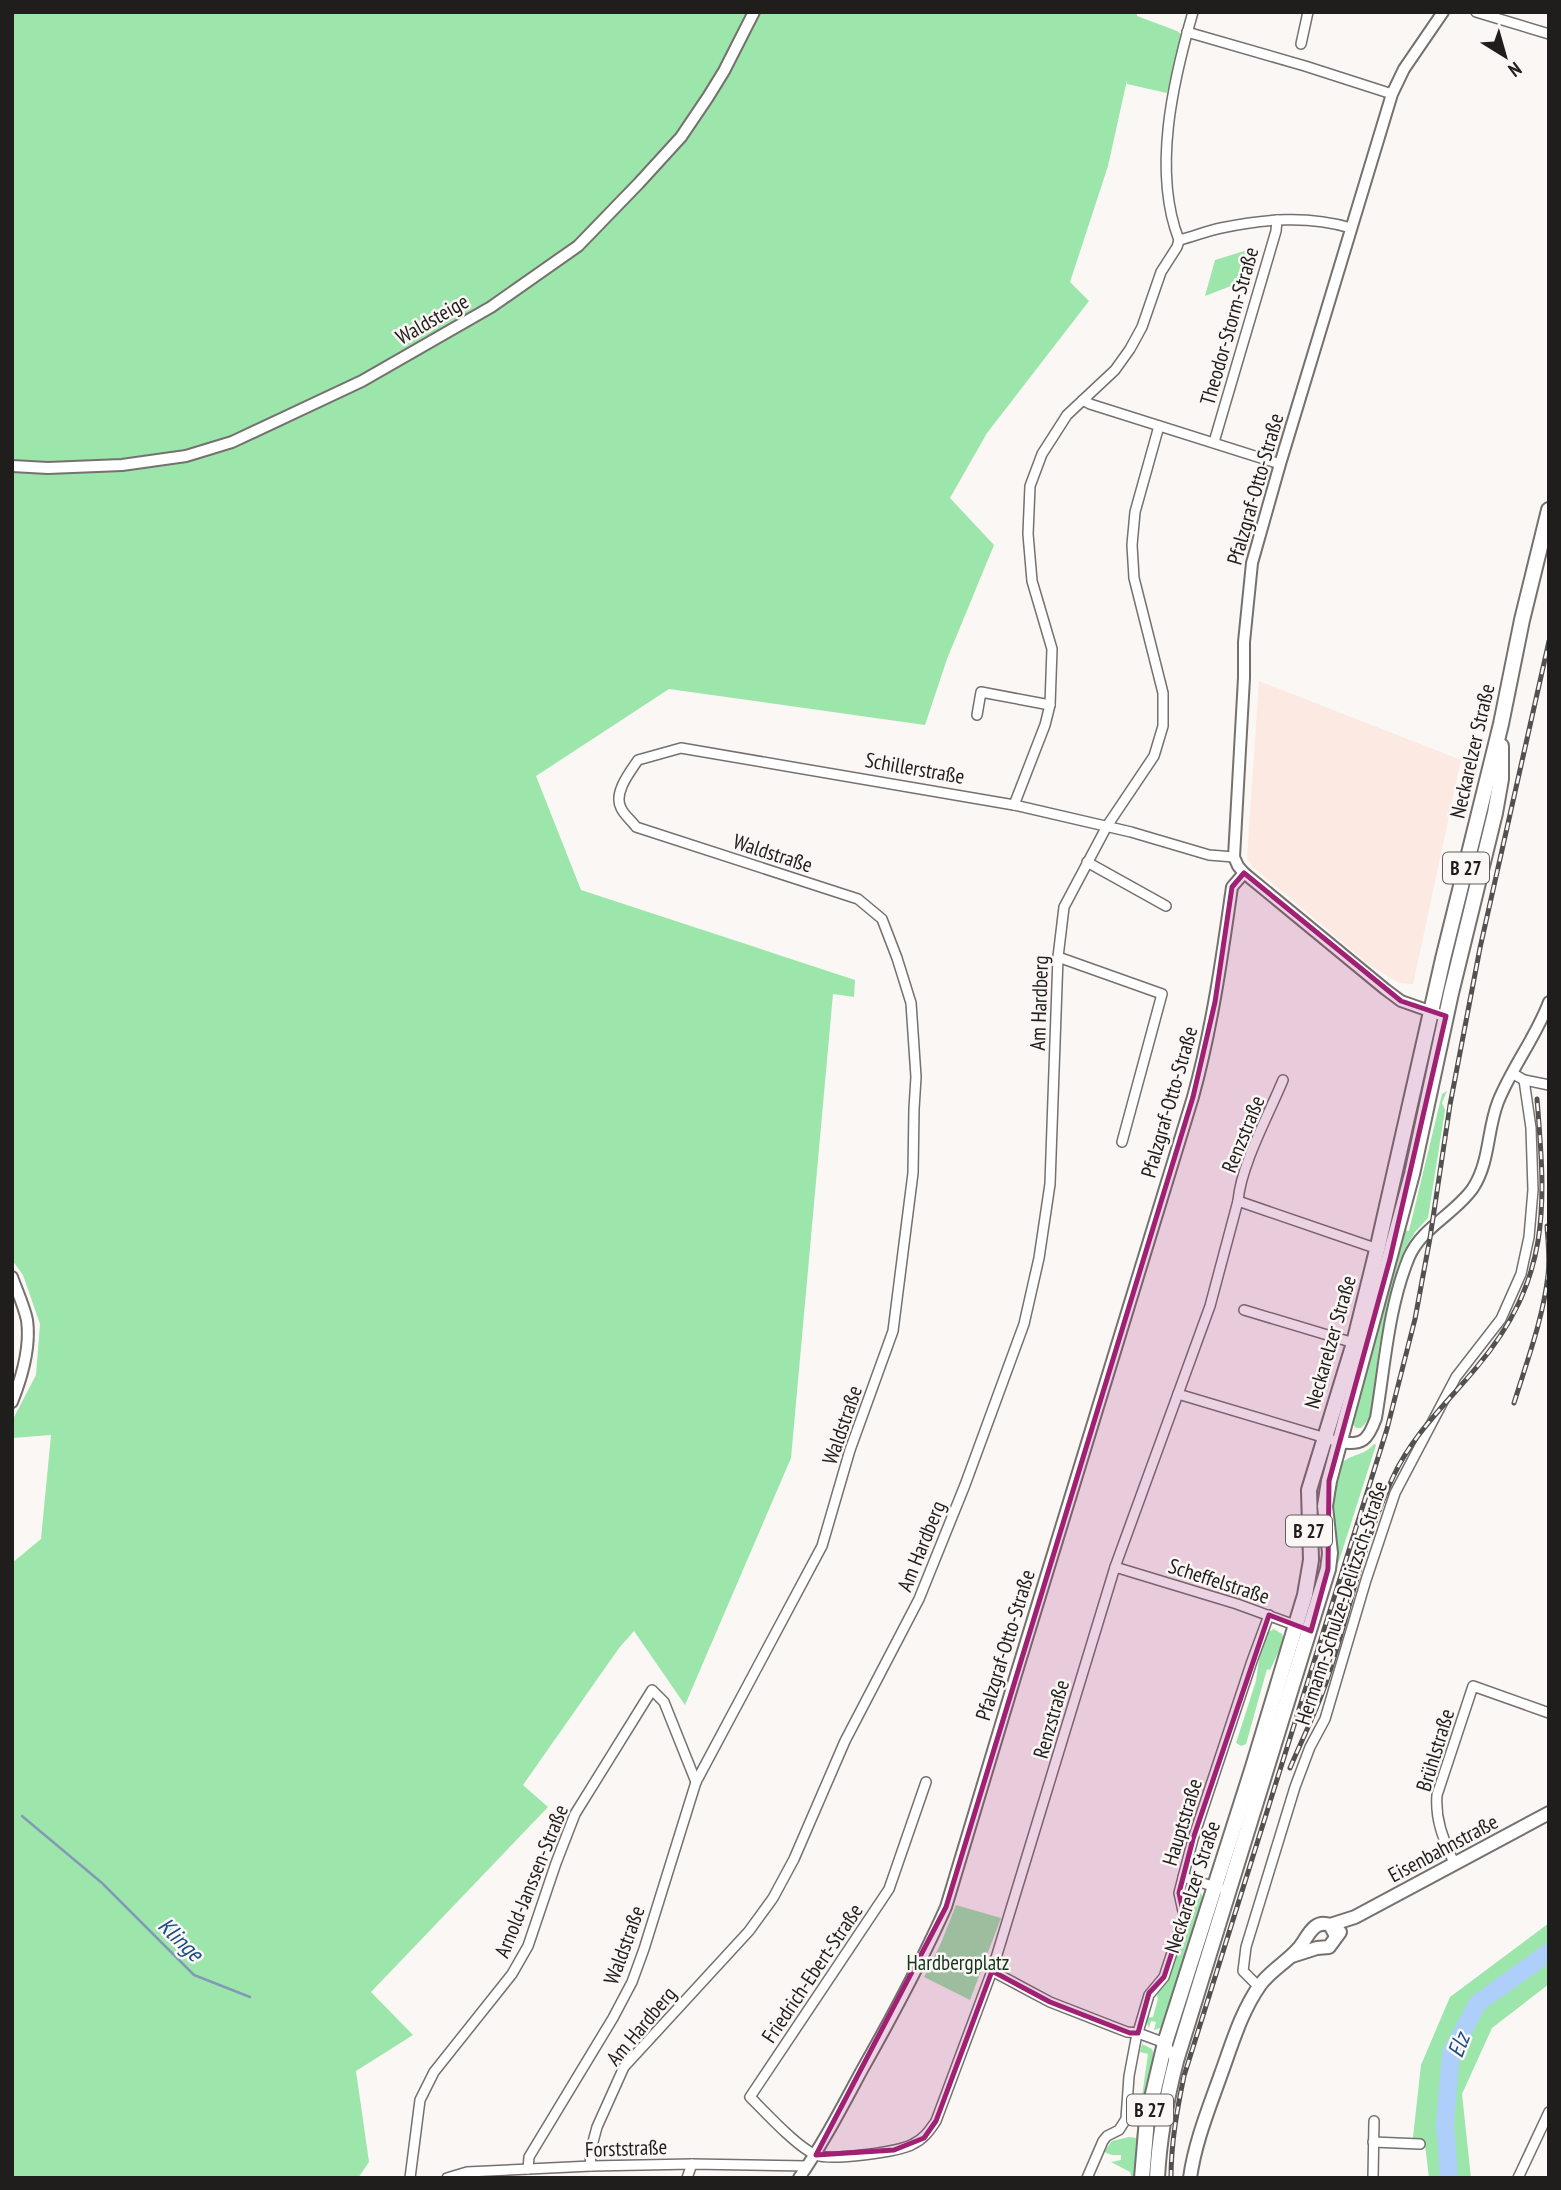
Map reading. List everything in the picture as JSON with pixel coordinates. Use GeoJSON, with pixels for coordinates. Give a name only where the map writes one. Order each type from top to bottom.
{"type":"FeatureCollection","features":[{"type":"Feature","properties":{"kind":"main road","name":"Neckarelzer Straße"},"geometry":{"type":"LineString","coordinates":[[1142,2178],[1147,2119],[1165,2043],[1253,1768],[1310,1572],[1309,1490],[1317,1435],[1354,1343],[1549,510]]}},
{"type":"Feature","properties":{"kind":"main road","name":"B 27"},"geometry":{"type":"LineString","coordinates":[[1157,2178],[1161,2127],[1176,2062],[1328,1569],[1330,1553],[1325,1506],[1329,1481],[1412,1174],[1446,1016],[1495,813],[1501,779],[1501,724]]}},
{"type":"Feature","properties":{"kind":"main road","name":"Eisenbahnstraße"},"geometry":{"type":"LineString","coordinates":[[1333,1931],[1549,1813]]}},
{"type":"Feature","properties":{"kind":"main road"},"geometry":{"type":"LineString","coordinates":[[1190,2178],[1206,2116],[1246,2009],[1270,1974],[1291,1956],[1318,1924],[1333,1931],[1332,1945],[1329,1947],[1291,1956]]}},
{"type":"Feature","properties":{"kind":"main road"},"geometry":{"type":"LineString","coordinates":[[1310,1933],[1311,1942],[1317,1948]]}},
{"type":"Feature","properties":{"kind":"street","name":"Waldsteige"},"geometry":{"type":"LineString","coordinates":[[12,466],[48,468],[122,465],[186,456],[232,442],[362,381],[491,306],[578,246],[639,183],[681,136],[708,97],[754,12]]}},
{"type":"Feature","properties":{"kind":"street"},"geometry":{"type":"LineString","coordinates":[[1014,806],[1050,705],[1052,649],[1032,581],[1028,534],[1030,486],[1042,454],[1067,415],[1115,370],[1130,349],[1142,327],[1161,272],[1177,247],[1179,240],[1167,193],[1168,125],[1176,77],[1193,12]]}},
{"type":"Feature","properties":{"kind":"street"},"geometry":{"type":"LineString","coordinates":[[1301,44],[1308,12]]}},
{"type":"Feature","properties":{"kind":"street","name":"Pfalzgraf-Otto-Straße"},"geometry":{"type":"LineString","coordinates":[[1234,857],[1244,642],[1250,577],[1264,519],[1392,94],[1404,69],[1443,12]]}},
{"type":"Feature","properties":{"kind":"street"},"geometry":{"type":"LineString","coordinates":[[1476,12],[1549,34]]}},
{"type":"Feature","properties":{"kind":"street"},"geometry":{"type":"LineString","coordinates":[[1187,32],[1392,94]]}},
{"type":"Feature","properties":{"kind":"street"},"geometry":{"type":"LineString","coordinates":[[1179,240],[1219,228],[1277,220],[1307,219],[1332,222],[1350,228]]}},
{"type":"Feature","properties":{"kind":"street","name":"Theodor-Storm-Straße"},"geometry":{"type":"LineString","coordinates":[[1214,442],[1277,220]]}},
{"type":"Feature","properties":{"kind":"street"},"geometry":{"type":"LineString","coordinates":[[1083,400],[1280,464]]}},
{"type":"Feature","properties":{"kind":"street","name":"Am Hardberg"},"geometry":{"type":"LineString","coordinates":[[591,2166],[590,2153],[597,2127],[624,2067],[749,1931],[774,1898],[794,1859],[845,1741],[919,1600],[965,1485],[1024,1324],[1039,1258],[1050,1184],[1058,957],[1064,907],[1107,826],[1154,755],[1163,726],[1163,693],[1134,579],[1132,545],[1135,512],[1159,426]]}},
{"type":"Feature","properties":{"kind":"street"},"geometry":{"type":"LineString","coordinates":[[977,715],[981,692],[1050,705]]}},
{"type":"Feature","properties":{"kind":"street","name":"Schillerstraße"},"geometry":{"type":"LineString","coordinates":[[620,808],[623,783],[638,760],[681,748],[1014,806],[1107,826],[1209,855],[1234,857]]}},
{"type":"Feature","properties":{"kind":"street","name":"Waldstraße"},"geometry":{"type":"LineString","coordinates":[[528,2169],[529,2157],[632,1982],[645,1949],[696,1782],[822,1546],[850,1450],[893,1331],[913,1173],[916,1077],[911,1003],[883,919],[858,899],[636,827],[620,808]]}},
{"type":"Feature","properties":{"kind":"street"},"geometry":{"type":"LineString","coordinates":[[1234,857],[1244,873],[1401,1001],[1446,1016]]}},
{"type":"Feature","properties":{"kind":"street"},"geometry":{"type":"LineString","coordinates":[[1087,862],[1166,906]]}},
{"type":"Feature","properties":{"kind":"street","name":"Pfalzgraf-Otto-Straße"},"geometry":{"type":"LineString","coordinates":[[799,2178],[816,2155],[887,2025],[947,1907],[1193,1097],[1215,1002],[1232,887],[1244,873]]}},
{"type":"Feature","properties":{"kind":"street"},"geometry":{"type":"LineString","coordinates":[[1058,957],[1162,994],[1122,1142]]}},
{"type":"Feature","properties":{"kind":"street"},"geometry":{"type":"LineString","coordinates":[[1178,1394],[1339,1442],[1356,1444],[1370,1434],[1376,1418],[1387,1344],[1405,1267],[1416,1244],[1463,1200],[1480,1176],[1485,1163],[1491,1123],[1499,1100],[1549,1002]]}},
{"type":"Feature","properties":{"kind":"street"},"geometry":{"type":"LineString","coordinates":[[1512,1073],[1524,1080],[1549,1085]]}},
{"type":"Feature","properties":{"kind":"street","name":"Renzstraße"},"geometry":{"type":"LineString","coordinates":[[816,2155],[832,2157],[910,2146],[924,2138],[936,2121],[992,1971],[1115,1567],[1209,1306],[1239,1190],[1283,1080]]}},
{"type":"Feature","properties":{"kind":"street","name":"Hermann-Schulze-Delitzsch-Straße"},"geometry":{"type":"LineString","coordinates":[[1259,1987],[1243,1971],[1246,1947],[1294,1787],[1310,1747],[1325,1720],[1395,1493],[1456,1377],[1501,1319],[1526,1258],[1530,1237],[1532,1190],[1531,1128],[1524,1080]]}},
{"type":"Feature","properties":{"kind":"street","name":"Renzstraße"},"geometry":{"type":"LineString","coordinates":[[1238,1201],[1353,1241],[1372,1247],[1378,1246]]}},
{"type":"Feature","properties":{"kind":"street"},"geometry":{"type":"LineString","coordinates":[[1378,1246],[1395,1239]]}},
{"type":"Feature","properties":{"kind":"street"},"geometry":{"type":"LineString","coordinates":[[12,1277],[27,1321],[23,1375],[12,1402]]}},
{"type":"Feature","properties":{"kind":"street"},"geometry":{"type":"LineString","coordinates":[[1244,1310],[1354,1343]]}},
{"type":"Feature","properties":{"kind":"street","name":"Scheffelstraße"},"geometry":{"type":"LineString","coordinates":[[1115,1567],[1269,1615],[1311,1631]]}},
{"type":"Feature","properties":{"kind":"street","name":"Hauptstraße"},"geometry":{"type":"LineString","coordinates":[[1087,2178],[1102,2141],[1119,2130],[1126,2119],[1129,2076],[1138,2033],[1149,1995],[1164,1977],[1184,1916],[1179,1893],[1183,1877],[1230,1726],[1269,1615]]}},
{"type":"Feature","properties":{"kind":"street","name":"Brühlstraße"},"geometry":{"type":"LineString","coordinates":[[1454,1863],[1439,1827],[1437,1796],[1473,1686],[1549,1713]]}},
{"type":"Feature","properties":{"kind":"street","name":"Arnold-Janssen-Straße"},"geometry":{"type":"LineString","coordinates":[[410,2178],[420,2100],[434,2072],[512,1974],[528,1946],[575,1814],[652,1690],[664,1702],[696,1782]]}},
{"type":"Feature","properties":{"kind":"street","name":"Friedrich-Ebert-Straße"},"geometry":{"type":"LineString","coordinates":[[816,2155],[789,2135],[750,2097],[889,1889],[926,1782]]}},
{"type":"Feature","properties":{"kind":"street"},"geometry":{"type":"LineString","coordinates":[[1183,1877],[1229,1891]]}},
{"type":"Feature","properties":{"kind":"street"},"geometry":{"type":"LineString","coordinates":[[992,1971],[1050,2002],[1127,2032],[1165,2043],[1176,2062]]}},
{"type":"Feature","properties":{"kind":"street"},"geometry":{"type":"LineString","coordinates":[[1518,2178],[1549,2112]]}},
{"type":"Feature","properties":{"kind":"street"},"geometry":{"type":"LineString","coordinates":[[1373,2178],[1374,2121]]}},
{"type":"Feature","properties":{"kind":"street"},"geometry":{"type":"LineString","coordinates":[[1373,2142],[1420,2144]]}},
{"type":"Feature","properties":{"kind":"street"},"geometry":{"type":"LineString","coordinates":[[687,2178],[692,2164]]}},
{"type":"Feature","properties":{"kind":"street","name":"Forststraße"},"geometry":{"type":"LineString","coordinates":[[447,2178],[467,2172],[591,2166],[807,2166]]}},
{"type":"Feature","properties":{"kind":"highlighted area"},"geometry":{"type":"Polygon","coordinates":[[[1244,873],[1401,1001],[1446,1016],[1390,1259],[1329,1481],[1328,1569],[1311,1631],[1269,1615],[1193,1839],[1179,1893],[1184,1916],[1164,1977],[1149,1993],[1138,2033],[1130,2033],[1050,2002],[992,1971],[936,2121],[924,2138],[894,2150],[816,2155],[946,1907],[1193,1097],[1215,1002],[1232,887],[1244,873]]]}},
{"type":"Feature","properties":{"kind":"shaded area"},"geometry":{"type":"Polygon","coordinates":[[[1259,681],[1461,760],[1413,984],[1399,983],[1368,964],[1253,867],[1247,858],[1259,681]]]}},
{"type":"Feature","properties":{"kind":"green space"},"geometry":{"type":"Polygon","coordinates":[[[12,12],[1137,12],[1137,16],[1181,34],[1167,93],[1127,84],[1127,80],[1108,166],[1070,282],[1089,301],[987,433],[950,498],[994,545],[947,659],[925,725],[669,689],[536,776],[581,890],[855,980],[854,997],[833,994],[791,1458],[685,1705],[634,1631],[619,1648],[523,1785],[548,1807],[371,1992],[413,2035],[356,2071],[369,2162],[358,2178],[12,2178],[12,1563],[41,1539],[51,1435],[12,1438],[12,1421],[36,1375],[40,1324],[23,1275],[12,1260],[12,12]]]}},
{"type":"Feature","properties":{"kind":"green space"},"geometry":{"type":"Polygon","coordinates":[[[1254,248],[1259,253],[1249,279],[1205,296],[1215,260],[1254,248]]]}},
{"type":"Feature","properties":{"kind":"green space"},"geometry":{"type":"Polygon","coordinates":[[[1447,1091],[1442,1103],[1445,1110],[1428,1218],[1415,1232],[1398,1265],[1379,1347],[1372,1409],[1369,1419],[1361,1428],[1356,1428],[1351,1422],[1403,1230],[1409,1231],[1442,1094],[1447,1091]]]}},
{"type":"Feature","properties":{"kind":"green space"},"geometry":{"type":"Polygon","coordinates":[[[1376,1445],[1338,1564],[1333,1562],[1332,1526],[1332,1496],[1337,1472],[1341,1464],[1376,1445]]]}},
{"type":"Feature","properties":{"kind":"green space"},"geometry":{"type":"Polygon","coordinates":[[[1274,1629],[1282,1634],[1284,1640],[1270,1670],[1267,1669],[1246,1744],[1241,1746],[1236,1743],[1256,1681],[1260,1652],[1258,1650],[1266,1633],[1274,1629]]]}},
{"type":"Feature","properties":{"kind":"green space"},"geometry":{"type":"Polygon","coordinates":[[[1192,1887],[1201,1893],[1202,1906],[1167,2021],[1154,2030],[1156,2022],[1151,2021],[1149,2028],[1145,2018],[1153,2017],[1157,1995],[1168,1981],[1188,1923],[1185,1892],[1192,1887]]]}},
{"type":"Feature","properties":{"kind":"green space","name":"Hardbergplatz"},"geometry":{"type":"Polygon","coordinates":[[[956,1905],[1001,1918],[970,2000],[924,1977],[956,1905]]]}},
{"type":"Feature","properties":{"kind":"green space"},"geometry":{"type":"Polygon","coordinates":[[[1549,1923],[1549,1984],[1492,2028],[1462,2094],[1471,2178],[1429,2178],[1425,2145],[1412,2146],[1421,2065],[1450,1997],[1549,1923]]]}},
{"type":"Feature","properties":{"kind":"green space"},"geometry":{"type":"Polygon","coordinates":[[[1142,2044],[1152,2049],[1155,2056],[1138,2140],[1138,2178],[1132,2178],[1130,2172],[1111,2162],[1121,2160],[1121,2155],[1104,2152],[1112,2141],[1136,2138],[1148,2054],[1140,2052],[1142,2044]]]}},
{"type":"Feature","properties":{"kind":"waterway","name":"Klinge"},"geometry":{"type":"LineString","coordinates":[[22,1816],[102,1883]]}},
{"type":"Feature","properties":{"kind":"waterway","name":"Klinge"},"geometry":{"type":"LineString","coordinates":[[103,1884],[194,1975],[250,1997]]}},
{"type":"Feature","properties":{"kind":"waterway","name":"Elz"},"geometry":{"type":"LineString","coordinates":[[1449,2178],[1445,2123],[1451,2053],[1478,2003],[1549,1952]]}},
{"type":"Feature","properties":{"kind":"railway"},"geometry":{"type":"LineString","coordinates":[[1171,2178],[1175,2127],[1184,2076],[1387,1429],[1415,1319],[1450,1105],[1480,948],[1549,641]]}},
{"type":"Feature","properties":{"kind":"railway"},"geometry":{"type":"LineString","coordinates":[[1290,1768],[1325,1686],[1366,1550],[1393,1477],[1420,1433],[1501,1335],[1531,1273],[1541,1209],[1542,1174],[1537,1099]]}},
{"type":"Feature","properties":{"kind":"railway"},"geometry":{"type":"LineString","coordinates":[[1514,1403],[1546,1291],[1549,1263],[1547,1226]]}}]}
